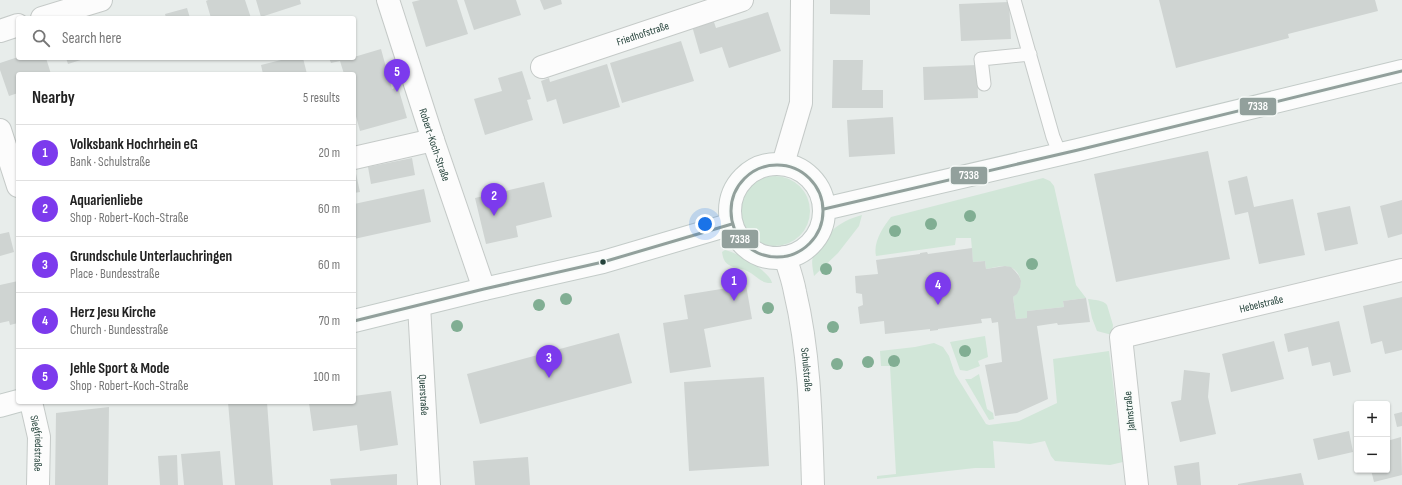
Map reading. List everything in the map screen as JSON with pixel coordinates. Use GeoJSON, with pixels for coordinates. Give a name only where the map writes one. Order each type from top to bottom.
{"type":"FeatureCollection","features":[{"type":"Feature","properties":{"kind":"street"},"geometry":{"type":"LineString","coordinates":[[49,16],[101,0]]}},
{"type":"Feature","properties":{"kind":"street","name":"Robert-Koch-Straße"},"geometry":{"type":"LineString","coordinates":[[388,0],[433,140],[484,289]]}},
{"type":"Feature","properties":{"kind":"street","name":"Friedhofstraße"},"geometry":{"type":"LineString","coordinates":[[542,67],[742,0]]}},
{"type":"Feature","properties":{"kind":"street"},"geometry":{"type":"LineString","coordinates":[[783,164],[801,103],[802,0]]}},
{"type":"Feature","properties":{"kind":"street"},"geometry":{"type":"LineString","coordinates":[[0,31],[16,26]]}},
{"type":"Feature","properties":{"kind":"street"},"geometry":{"type":"LineString","coordinates":[[824,208],[1060,154],[1402,71]]}},
{"type":"Feature","properties":{"kind":"street"},"geometry":{"type":"LineString","coordinates":[[0,130],[14,159],[16,172]]}},
{"type":"Feature","properties":{"kind":"street"},"geometry":{"type":"LineString","coordinates":[[356,158],[433,140]]}},
{"type":"Feature","properties":{"kind":"street"},"geometry":{"type":"LineString","coordinates":[[783,164],[796,168],[807,174],[816,184],[822,196],[824,208],[820,231],[814,240],[806,248],[796,254],[785,257],[772,257],[758,254],[747,247],[738,237],[732,224],[730,209],[734,194],[741,181],[753,171],[767,165],[783,164]]}},
{"type":"Feature","properties":{"kind":"street"},"geometry":{"type":"LineString","coordinates":[[356,321],[602,262],[732,224]]}},
{"type":"Feature","properties":{"kind":"street","name":"Schulstraße"},"geometry":{"type":"LineString","coordinates":[[785,257],[795,292],[801,324],[810,394],[813,485]]}},
{"type":"Feature","properties":{"kind":"street","name":"Hebelstraße"},"geometry":{"type":"LineString","coordinates":[[1121,337],[1402,270]]}},
{"type":"Feature","properties":{"kind":"street","name":"Querstraße"},"geometry":{"type":"LineString","coordinates":[[419,305],[429,485]]}},
{"type":"Feature","properties":{"kind":"street","name":"Jahnstraße"},"geometry":{"type":"LineString","coordinates":[[1121,337],[1137,485]]}},
{"type":"Feature","properties":{"kind":"street"},"geometry":{"type":"LineString","coordinates":[[0,406],[16,402]]}},
{"type":"Feature","properties":{"kind":"street","name":"Siegfriedstraße"},"geometry":{"type":"LineString","coordinates":[[31,404],[39,437],[38,485]]}},
{"type":"Feature","properties":{"kind":"lane"},"geometry":{"type":"LineString","coordinates":[[1014,0],[1053,137],[1060,154]]}},
{"type":"Feature","properties":{"kind":"lane"},"geometry":{"type":"LineString","coordinates":[[984,84],[981,59],[1030,54]]}},
{"type":"Feature","properties":{"kind":"green space"},"geometry":{"type":"Polygon","coordinates":[[[775,176],[788,179],[800,186],[807,198],[810,211],[807,224],[800,236],[788,243],[775,246],[762,243],[750,236],[743,224],[740,211],[743,198],[750,186],[762,179],[775,176]]]}},
{"type":"Feature","properties":{"kind":"green space"},"geometry":{"type":"Polygon","coordinates":[[[1043,178],[1050,181],[1054,186],[1076,285],[1086,298],[1063,301],[1064,307],[1027,311],[1027,318],[1016,319],[1013,297],[1017,294],[1020,285],[1017,272],[1006,266],[986,269],[985,261],[973,262],[971,238],[956,238],[955,245],[876,256],[875,251],[877,240],[891,217],[1043,178]]]}},
{"type":"Feature","properties":{"kind":"green space"},"geometry":{"type":"Polygon","coordinates":[[[862,215],[859,226],[838,253],[814,276],[812,259],[823,240],[840,224],[862,215]]]}},
{"type":"Feature","properties":{"kind":"green space"},"geometry":{"type":"Polygon","coordinates":[[[725,250],[744,258],[760,268],[766,273],[772,283],[762,281],[743,269],[727,264],[724,260],[722,252],[725,250]]]}},
{"type":"Feature","properties":{"kind":"green space"},"geometry":{"type":"Polygon","coordinates":[[[1088,299],[1101,301],[1107,305],[1113,325],[1112,335],[1097,331],[1092,318],[1088,299]]]}},
{"type":"Feature","properties":{"kind":"green space"},"geometry":{"type":"Polygon","coordinates":[[[985,336],[988,357],[978,361],[980,366],[967,371],[960,370],[950,342],[985,336]]]}},
{"type":"Feature","properties":{"kind":"green space"},"geometry":{"type":"Polygon","coordinates":[[[934,343],[943,347],[949,356],[955,374],[986,424],[989,425],[1019,421],[1057,403],[1053,359],[1109,351],[1123,462],[1110,465],[1055,461],[1051,456],[1045,441],[1030,444],[993,441],[995,468],[975,468],[877,479],[877,476],[896,474],[890,366],[881,366],[880,351],[934,343]]]}},
{"type":"Feature","properties":{"kind":"green space"},"geometry":{"type":"Polygon","coordinates":[[[979,374],[987,409],[993,413],[994,419],[989,420],[965,379],[971,379],[979,374]]]}},
{"type":"Feature","properties":{"kind":"building"},"geometry":{"type":"Polygon","coordinates":[[[245,0],[250,16],[210,16],[206,1],[245,0]]]}},
{"type":"Feature","properties":{"kind":"building"},"geometry":{"type":"Polygon","coordinates":[[[256,0],[300,0],[301,4],[261,16],[256,0]]]}},
{"type":"Feature","properties":{"kind":"building"},"geometry":{"type":"Polygon","coordinates":[[[420,0],[457,0],[468,34],[426,47],[412,2],[420,0]]]}},
{"type":"Feature","properties":{"kind":"building"},"geometry":{"type":"Polygon","coordinates":[[[464,0],[516,0],[521,15],[474,30],[464,0]]]}},
{"type":"Feature","properties":{"kind":"building"},"geometry":{"type":"Polygon","coordinates":[[[540,0],[561,0],[562,4],[544,10],[540,0]]]}},
{"type":"Feature","properties":{"kind":"building"},"geometry":{"type":"Polygon","coordinates":[[[830,0],[870,0],[870,15],[830,14],[830,0]]]}},
{"type":"Feature","properties":{"kind":"building"},"geometry":{"type":"Polygon","coordinates":[[[1159,0],[1375,0],[1378,11],[1288,34],[1289,38],[1176,68],[1159,0]]]}},
{"type":"Feature","properties":{"kind":"building"},"geometry":{"type":"Polygon","coordinates":[[[1009,2],[1011,39],[961,41],[959,4],[1009,2]]]}},
{"type":"Feature","properties":{"kind":"building"},"geometry":{"type":"Polygon","coordinates":[[[187,8],[189,16],[166,16],[165,14],[187,8]]]}},
{"type":"Feature","properties":{"kind":"building"},"geometry":{"type":"Polygon","coordinates":[[[768,12],[781,51],[729,68],[722,47],[700,54],[692,26],[713,19],[716,28],[768,12]]]}},
{"type":"Feature","properties":{"kind":"building"},"geometry":{"type":"Polygon","coordinates":[[[681,41],[694,81],[622,103],[610,63],[681,41]]]}},
{"type":"Feature","properties":{"kind":"building"},"geometry":{"type":"Polygon","coordinates":[[[381,49],[392,89],[398,87],[407,118],[360,131],[356,116],[356,72],[343,72],[340,61],[331,63],[330,60],[356,60],[356,56],[381,49]]]}},
{"type":"Feature","properties":{"kind":"building"},"geometry":{"type":"Polygon","coordinates":[[[16,58],[16,60],[47,60],[50,72],[16,72],[16,94],[9,96],[0,70],[0,63],[16,58]]]}},
{"type":"Feature","properties":{"kind":"building"},"geometry":{"type":"Polygon","coordinates":[[[67,60],[81,60],[68,64],[67,60]]]}},
{"type":"Feature","properties":{"kind":"building"},"geometry":{"type":"Polygon","coordinates":[[[281,60],[304,60],[306,72],[263,72],[261,65],[281,60]]]}},
{"type":"Feature","properties":{"kind":"building"},"geometry":{"type":"Polygon","coordinates":[[[833,60],[863,60],[862,90],[883,90],[883,108],[832,108],[833,60]]]}},
{"type":"Feature","properties":{"kind":"building"},"geometry":{"type":"Polygon","coordinates":[[[607,64],[620,107],[563,124],[556,99],[547,102],[541,81],[549,78],[550,82],[607,64]]]}},
{"type":"Feature","properties":{"kind":"building"},"geometry":{"type":"Polygon","coordinates":[[[977,65],[978,98],[924,100],[923,67],[977,65]]]}},
{"type":"Feature","properties":{"kind":"building"},"geometry":{"type":"Polygon","coordinates":[[[522,71],[531,99],[527,100],[533,120],[485,135],[474,99],[502,91],[498,78],[522,71]]]}},
{"type":"Feature","properties":{"kind":"building"},"geometry":{"type":"Polygon","coordinates":[[[893,117],[895,154],[849,157],[847,120],[893,117]]]}},
{"type":"Feature","properties":{"kind":"building"},"geometry":{"type":"Polygon","coordinates":[[[1208,151],[1230,259],[1116,282],[1094,174],[1208,151]]]}},
{"type":"Feature","properties":{"kind":"building"},"geometry":{"type":"Polygon","coordinates":[[[412,158],[415,175],[371,184],[368,167],[412,158]]]}},
{"type":"Feature","properties":{"kind":"building"},"geometry":{"type":"Polygon","coordinates":[[[356,174],[360,192],[356,193],[356,174]]]}},
{"type":"Feature","properties":{"kind":"building"},"geometry":{"type":"Polygon","coordinates":[[[1247,176],[1254,207],[1293,199],[1305,255],[1259,264],[1248,212],[1235,215],[1228,181],[1247,176]]]}},
{"type":"Feature","properties":{"kind":"building"},"geometry":{"type":"Polygon","coordinates":[[[544,182],[552,217],[516,226],[518,237],[486,244],[475,198],[544,182]]]}},
{"type":"Feature","properties":{"kind":"building"},"geometry":{"type":"Polygon","coordinates":[[[424,189],[431,222],[356,239],[356,204],[424,189]]]}},
{"type":"Feature","properties":{"kind":"building"},"geometry":{"type":"Polygon","coordinates":[[[1402,200],[1402,234],[1388,238],[1380,206],[1402,200]]]}},
{"type":"Feature","properties":{"kind":"building"},"geometry":{"type":"Polygon","coordinates":[[[1350,206],[1358,244],[1325,251],[1317,213],[1350,206]]]}},
{"type":"Feature","properties":{"kind":"building"},"geometry":{"type":"Polygon","coordinates":[[[9,232],[14,252],[0,256],[0,234],[9,232]]]}},
{"type":"Feature","properties":{"kind":"building"},"geometry":{"type":"Polygon","coordinates":[[[972,248],[973,262],[985,261],[986,269],[1005,266],[1011,267],[1019,276],[1021,281],[1020,288],[1017,294],[1013,297],[1016,319],[1027,318],[1027,311],[1064,307],[1063,301],[1086,298],[1090,322],[1058,325],[1057,323],[1037,326],[1048,399],[1017,413],[995,416],[985,365],[1002,362],[998,322],[992,323],[991,318],[981,319],[982,323],[938,330],[930,331],[930,329],[885,334],[884,321],[860,324],[858,307],[863,305],[862,294],[856,293],[855,276],[878,274],[876,260],[927,252],[928,254],[972,248]]]}},
{"type":"Feature","properties":{"kind":"building"},"geometry":{"type":"Polygon","coordinates":[[[16,281],[16,324],[10,325],[9,321],[0,323],[0,285],[16,281]]]}},
{"type":"Feature","properties":{"kind":"building"},"geometry":{"type":"Polygon","coordinates":[[[746,285],[752,319],[704,329],[711,367],[670,373],[663,323],[688,319],[684,295],[746,285]]]}},
{"type":"Feature","properties":{"kind":"building"},"geometry":{"type":"Polygon","coordinates":[[[1402,297],[1402,350],[1385,354],[1382,341],[1371,344],[1363,306],[1402,297]]]}},
{"type":"Feature","properties":{"kind":"building"},"geometry":{"type":"Polygon","coordinates":[[[1339,321],[1351,372],[1333,376],[1330,362],[1312,366],[1308,347],[1288,352],[1284,334],[1339,321]]]}},
{"type":"Feature","properties":{"kind":"building"},"geometry":{"type":"Polygon","coordinates":[[[619,333],[632,383],[480,424],[467,374],[619,333]]]}},
{"type":"Feature","properties":{"kind":"building"},"geometry":{"type":"Polygon","coordinates":[[[1274,341],[1284,379],[1231,392],[1222,354],[1274,341]]]}},
{"type":"Feature","properties":{"kind":"building"},"geometry":{"type":"Polygon","coordinates":[[[1184,370],[1210,373],[1208,397],[1216,434],[1180,442],[1171,402],[1181,400],[1184,370]]]}},
{"type":"Feature","properties":{"kind":"building"},"geometry":{"type":"Polygon","coordinates":[[[764,377],[769,466],[689,471],[684,382],[764,377]]]}},
{"type":"Feature","properties":{"kind":"building"},"geometry":{"type":"Polygon","coordinates":[[[391,391],[398,445],[360,451],[357,425],[313,431],[309,404],[356,404],[356,396],[391,391]]]}},
{"type":"Feature","properties":{"kind":"building"},"geometry":{"type":"Polygon","coordinates":[[[228,404],[267,404],[273,485],[235,485],[228,404]]]}},
{"type":"Feature","properties":{"kind":"building"},"geometry":{"type":"Polygon","coordinates":[[[109,407],[108,485],[55,485],[56,413],[109,407]]]}},
{"type":"Feature","properties":{"kind":"building"},"geometry":{"type":"Polygon","coordinates":[[[1402,412],[1402,426],[1397,427],[1394,414],[1402,412]]]}},
{"type":"Feature","properties":{"kind":"building"},"geometry":{"type":"Polygon","coordinates":[[[1349,431],[1353,452],[1318,460],[1313,439],[1349,431]]]}},
{"type":"Feature","properties":{"kind":"building"},"geometry":{"type":"Polygon","coordinates":[[[1401,437],[1402,475],[1374,482],[1372,473],[1390,473],[1390,440],[1401,437]]]}},
{"type":"Feature","properties":{"kind":"building"},"geometry":{"type":"Polygon","coordinates":[[[220,451],[223,485],[184,485],[181,454],[220,451]]]}},
{"type":"Feature","properties":{"kind":"building"},"geometry":{"type":"Polygon","coordinates":[[[177,455],[178,485],[160,485],[158,456],[177,455]]]}},
{"type":"Feature","properties":{"kind":"building"},"geometry":{"type":"Polygon","coordinates":[[[528,457],[530,485],[475,485],[473,461],[528,457]]]}},
{"type":"Feature","properties":{"kind":"building"},"geometry":{"type":"Polygon","coordinates":[[[1199,462],[1201,485],[1177,485],[1174,466],[1199,462]]]}},
{"type":"Feature","properties":{"kind":"building"},"geometry":{"type":"Polygon","coordinates":[[[1301,473],[1304,485],[1238,485],[1238,484],[1301,473]]]}},
{"type":"Feature","properties":{"kind":"building"},"geometry":{"type":"Polygon","coordinates":[[[397,474],[397,485],[331,485],[330,479],[397,474]]]}},
{"type":"Feature","properties":{"kind":"transit line","name":"7338"},"geometry":{"type":"LineString","coordinates":[[824,209],[1078,150],[1402,71]]}},
{"type":"Feature","properties":{"kind":"transit line","name":"7338"},"geometry":{"type":"LineString","coordinates":[[768,165],[786,165],[803,172],[816,185],[823,202],[823,211],[823,220],[816,237],[803,250],[786,257],[768,257],[751,250],[738,237],[731,220],[731,202],[738,185],[751,172],[768,165]]}},
{"type":"Feature","properties":{"kind":"transit line","name":"7338"},"geometry":{"type":"LineString","coordinates":[[356,321],[603,262],[732,224]]}},
{"type":"Feature","properties":{"kind":"place","name":"Jehle Sport & Mode"},"geometry":{"type":"Point","coordinates":[397,92]}},
{"type":"Feature","properties":{"kind":"place","name":"Aquarienliebe"},"geometry":{"type":"Point","coordinates":[494,216]}},
{"type":"Feature","properties":{"kind":"place","name":"Volksbank Hochrhein eG"},"geometry":{"type":"Point","coordinates":[734,301]}},
{"type":"Feature","properties":{"kind":"place","name":"Herz Jesu Kirche"},"geometry":{"type":"Point","coordinates":[938,305]}},
{"type":"Feature","properties":{"kind":"place","name":"Grundschule Unterlauchringen"},"geometry":{"type":"Point","coordinates":[549,378]}}]}
